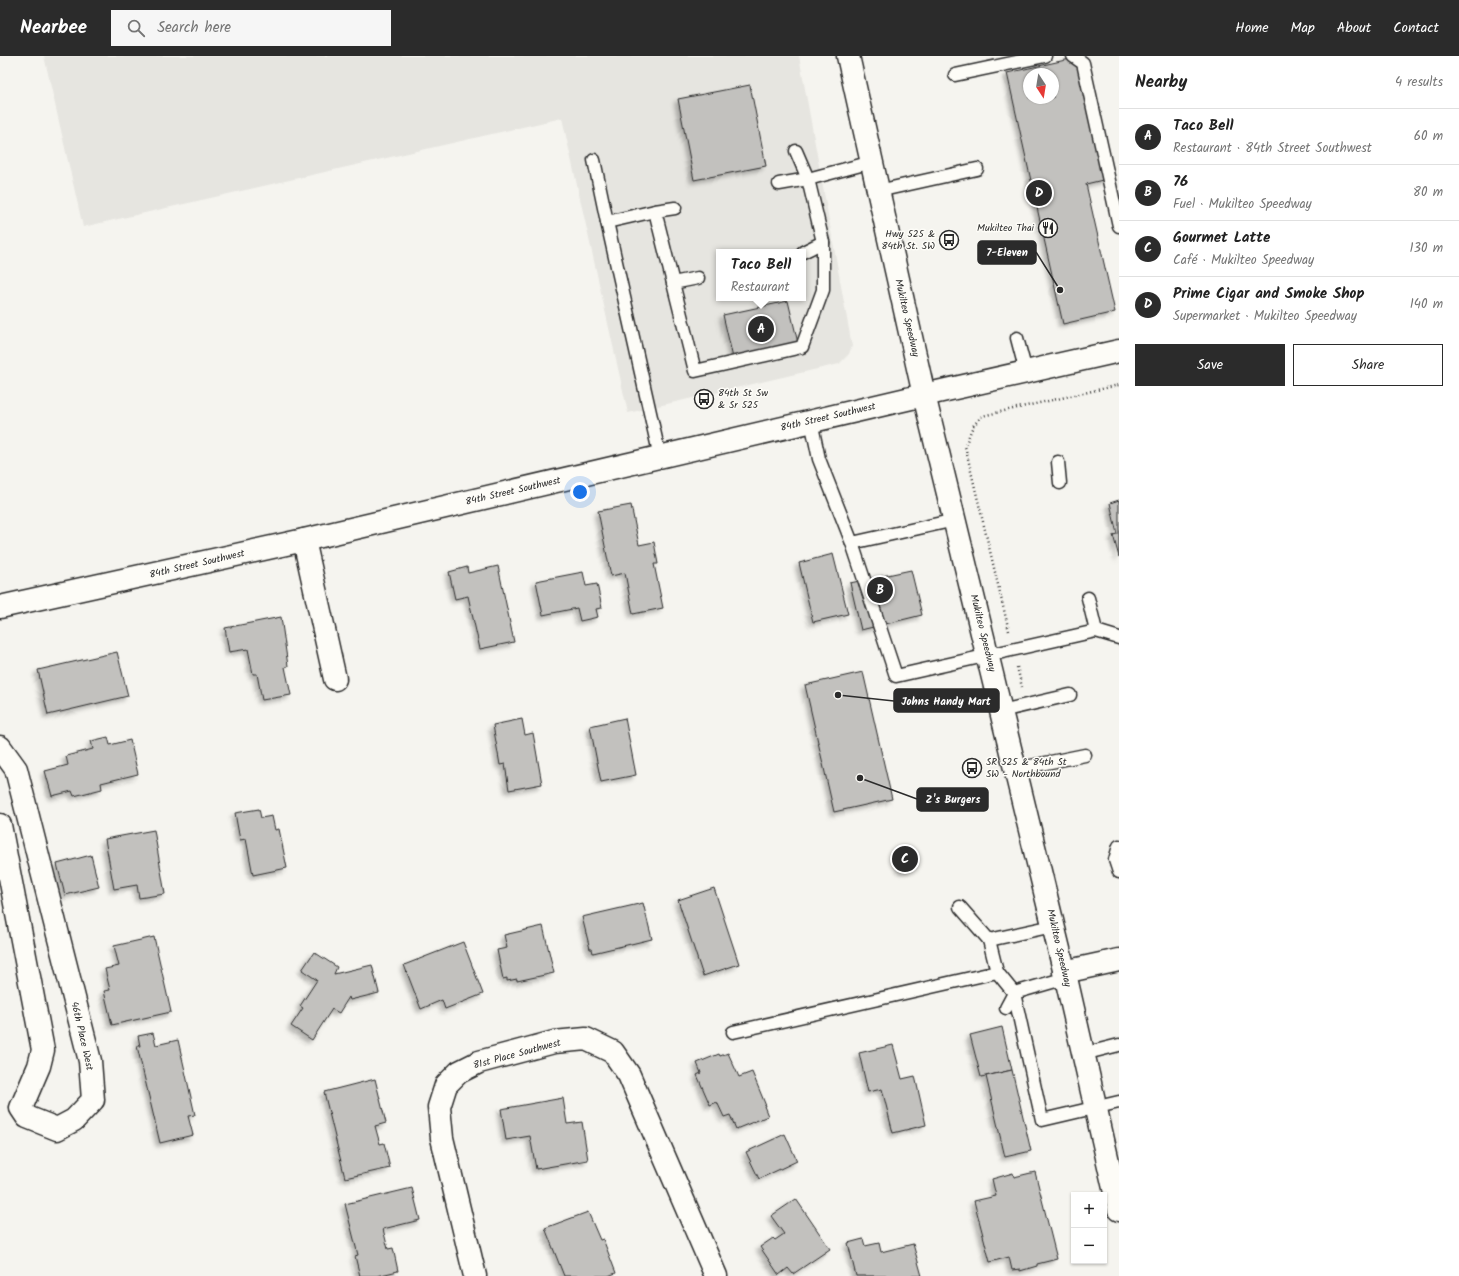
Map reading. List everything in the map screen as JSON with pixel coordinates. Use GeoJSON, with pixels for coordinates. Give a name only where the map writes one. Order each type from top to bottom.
{"type":"FeatureCollection","features":[{"type":"Feature","properties":{"kind":"main road","name":"Mukilteo Speedway"},"geometry":{"type":"LineString","coordinates":[[848,56],[924,395],[1054,926],[1119,1210]]}},
{"type":"Feature","properties":{"kind":"main road","name":"84th Street Southwest"},"geometry":{"type":"LineString","coordinates":[[0,608],[304,540],[811,421],[1119,351]]}},
{"type":"Feature","properties":{"kind":"main road"},"geometry":{"type":"LineString","coordinates":[[304,540],[335,679]]}},
{"type":"Feature","properties":{"kind":"main road","name":"46th Place West"},"geometry":{"type":"LineString","coordinates":[[0,747],[16,768],[90,1061],[93,1100],[74,1120],[57,1128],[27,1117],[21,1108],[39,1066],[42,1050],[0,825]]}},
{"type":"Feature","properties":{"kind":"main road"},"geometry":{"type":"LineString","coordinates":[[1065,975],[1119,960]]}},
{"type":"Feature","properties":{"kind":"main road","name":"81st Place Southwest"},"geometry":{"type":"LineString","coordinates":[[475,1276],[442,1138],[439,1107],[446,1085],[459,1072],[479,1062],[554,1042],[586,1038],[612,1052],[629,1075],[716,1276]]}},
{"type":"Feature","properties":{"kind":"lane"},"geometry":{"type":"LineString","coordinates":[[955,75],[1044,56]]}},
{"type":"Feature","properties":{"kind":"lane"},"geometry":{"type":"LineString","coordinates":[[1073,56],[1083,63],[1119,226]]}},
{"type":"Feature","properties":{"kind":"lane"},"geometry":{"type":"LineString","coordinates":[[655,211],[694,371],[802,347],[823,290],[823,242],[808,179],[796,151]]}},
{"type":"Feature","properties":{"kind":"lane"},"geometry":{"type":"LineString","coordinates":[[594,160],[660,457]]}},
{"type":"Feature","properties":{"kind":"lane"},"geometry":{"type":"LineString","coordinates":[[779,184],[808,179],[872,162]]}},
{"type":"Feature","properties":{"kind":"lane"},"geometry":{"type":"LineString","coordinates":[[878,191],[977,169]]}},
{"type":"Feature","properties":{"kind":"lane"},"geometry":{"type":"LineString","coordinates":[[607,222],[675,208]]}},
{"type":"Feature","properties":{"kind":"lane"},"geometry":{"type":"LineString","coordinates":[[806,250],[823,242]]}},
{"type":"Feature","properties":{"kind":"lane"},"geometry":{"type":"LineString","coordinates":[[673,283],[698,278]]}},
{"type":"Feature","properties":{"kind":"lane"},"geometry":{"type":"LineString","coordinates":[[1017,338],[1026,372]]}},
{"type":"Feature","properties":{"kind":"lane"},"geometry":{"type":"LineString","coordinates":[[811,421],[819,459],[852,543],[896,676],[1096,631],[1119,638]]}},
{"type":"Feature","properties":{"kind":"lane"},"geometry":{"type":"LineString","coordinates":[[1058,462],[1060,483]]}},
{"type":"Feature","properties":{"kind":"lane"},"geometry":{"type":"LineString","coordinates":[[852,543],[955,520]]}},
{"type":"Feature","properties":{"kind":"lane"},"geometry":{"type":"LineString","coordinates":[[1088,598],[1096,631]]}},
{"type":"Feature","properties":{"kind":"lane"},"geometry":{"type":"LineString","coordinates":[[1002,711],[1070,695]]}},
{"type":"Feature","properties":{"kind":"lane"},"geometry":{"type":"LineString","coordinates":[[1016,769],[1085,755]]}},
{"type":"Feature","properties":{"kind":"lane"},"geometry":{"type":"LineString","coordinates":[[1118,867],[1115,860],[1119,846]]}},
{"type":"Feature","properties":{"kind":"lane"},"geometry":{"type":"LineString","coordinates":[[960,907],[989,940],[998,972],[1014,993],[1042,1120],[1119,1102]]}},
{"type":"Feature","properties":{"kind":"lane"},"geometry":{"type":"LineString","coordinates":[[989,940],[1054,926]]}},
{"type":"Feature","properties":{"kind":"lane"},"geometry":{"type":"LineString","coordinates":[[733,1032],[998,972]]}},
{"type":"Feature","properties":{"kind":"lane"},"geometry":{"type":"LineString","coordinates":[[1006,1008],[1014,993],[1065,975]]}},
{"type":"Feature","properties":{"kind":"lane"},"geometry":{"type":"LineString","coordinates":[[1083,1054],[1119,1045]]}},
{"type":"Feature","properties":{"kind":"shaded area"},"geometry":{"type":"Polygon","coordinates":[[[44,56],[799,56],[852,346],[849,354],[839,364],[628,413],[562,118],[83,227],[44,56]]]}},
{"type":"Feature","properties":{"kind":"building"},"geometry":{"type":"Polygon","coordinates":[[[1070,59],[1082,67],[1107,179],[1086,184],[1115,312],[1063,324],[1007,73],[1023,69],[1023,104],[1059,104],[1059,68],[1030,68],[1070,59]]]}},
{"type":"Feature","properties":{"kind":"building"},"geometry":{"type":"Polygon","coordinates":[[[750,85],[766,166],[694,180],[678,99],[750,85]]]}},
{"type":"Feature","properties":{"kind":"building"},"geometry":{"type":"Polygon","coordinates":[[[788,301],[798,343],[733,358],[723,315],[788,301]]]}},
{"type":"Feature","properties":{"kind":"building"},"geometry":{"type":"Polygon","coordinates":[[[1119,500],[1119,557],[1113,535],[1117,534],[1110,503],[1119,500]]]}},
{"type":"Feature","properties":{"kind":"building"},"geometry":{"type":"Polygon","coordinates":[[[631,505],[639,545],[654,542],[658,564],[654,564],[663,608],[633,614],[625,573],[611,576],[598,511],[631,505]]]}},
{"type":"Feature","properties":{"kind":"building"},"geometry":{"type":"Polygon","coordinates":[[[833,554],[848,614],[813,622],[799,563],[833,554]]]}},
{"type":"Feature","properties":{"kind":"building"},"geometry":{"type":"Polygon","coordinates":[[[498,566],[514,642],[480,649],[468,596],[455,599],[449,572],[467,567],[468,573],[498,566]]]}},
{"type":"Feature","properties":{"kind":"building"},"geometry":{"type":"Polygon","coordinates":[[[911,570],[922,615],[861,630],[850,583],[911,570]]]}},
{"type":"Feature","properties":{"kind":"building"},"geometry":{"type":"Polygon","coordinates":[[[583,572],[586,586],[597,584],[602,608],[596,609],[598,617],[580,621],[577,608],[543,615],[536,581],[583,572]]]}},
{"type":"Feature","properties":{"kind":"building"},"geometry":{"type":"Polygon","coordinates":[[[281,617],[288,666],[285,667],[291,695],[262,700],[257,674],[253,674],[248,649],[229,652],[225,628],[281,617]]]}},
{"type":"Feature","properties":{"kind":"building"},"geometry":{"type":"Polygon","coordinates":[[[117,652],[128,696],[48,715],[38,670],[117,652]]]}},
{"type":"Feature","properties":{"kind":"building"},"geometry":{"type":"Polygon","coordinates":[[[863,672],[892,799],[834,812],[805,685],[863,672]]]}},
{"type":"Feature","properties":{"kind":"building"},"geometry":{"type":"Polygon","coordinates":[[[625,718],[636,775],[601,782],[590,726],[625,718]]]}},
{"type":"Feature","properties":{"kind":"building"},"geometry":{"type":"Polygon","coordinates":[[[522,719],[525,735],[533,733],[542,784],[509,790],[505,764],[500,765],[493,725],[522,719]]]}},
{"type":"Feature","properties":{"kind":"building"},"geometry":{"type":"Polygon","coordinates":[[[108,737],[110,745],[130,740],[138,774],[101,783],[102,789],[74,796],[72,791],[52,796],[45,771],[68,765],[66,756],[93,749],[91,741],[108,737]]]}},
{"type":"Feature","properties":{"kind":"building"},"geometry":{"type":"Polygon","coordinates":[[[259,809],[261,818],[272,816],[275,830],[279,829],[287,868],[253,875],[246,839],[240,840],[235,813],[259,809]]]}},
{"type":"Feature","properties":{"kind":"building"},"geometry":{"type":"Polygon","coordinates":[[[154,830],[165,894],[139,898],[137,885],[114,889],[105,839],[154,830]]]}},
{"type":"Feature","properties":{"kind":"building"},"geometry":{"type":"Polygon","coordinates":[[[909,847],[914,867],[902,870],[897,851],[909,847]]]}},
{"type":"Feature","properties":{"kind":"building"},"geometry":{"type":"Polygon","coordinates":[[[91,855],[99,887],[65,895],[57,864],[91,855]]]}},
{"type":"Feature","properties":{"kind":"building"},"geometry":{"type":"Polygon","coordinates":[[[714,888],[739,964],[703,976],[678,900],[714,888]]]}},
{"type":"Feature","properties":{"kind":"building"},"geometry":{"type":"Polygon","coordinates":[[[643,903],[652,939],[593,953],[592,949],[590,949],[582,917],[643,903]]]}},
{"type":"Feature","properties":{"kind":"building"},"geometry":{"type":"Polygon","coordinates":[[[543,926],[554,973],[517,981],[517,979],[507,981],[507,978],[503,979],[497,950],[507,948],[504,935],[543,926]]]}},
{"type":"Feature","properties":{"kind":"building"},"geometry":{"type":"Polygon","coordinates":[[[154,937],[171,1012],[112,1025],[104,991],[110,990],[105,969],[119,966],[114,946],[154,937]]]}},
{"type":"Feature","properties":{"kind":"building"},"geometry":{"type":"Polygon","coordinates":[[[463,942],[483,994],[445,1009],[442,1000],[421,1009],[404,965],[463,942]]]}},
{"type":"Feature","properties":{"kind":"building"},"geometry":{"type":"Polygon","coordinates":[[[314,952],[337,967],[334,974],[372,965],[379,993],[350,1000],[349,997],[339,1013],[332,1009],[312,1040],[291,1026],[303,1008],[300,1006],[317,980],[302,970],[314,952]]]}},
{"type":"Feature","properties":{"kind":"building"},"geometry":{"type":"Polygon","coordinates":[[[1002,1027],[1012,1070],[981,1077],[970,1035],[1002,1027]]]}},
{"type":"Feature","properties":{"kind":"building"},"geometry":{"type":"Polygon","coordinates":[[[153,1033],[156,1045],[178,1040],[195,1115],[188,1116],[193,1135],[160,1143],[137,1046],[140,1046],[138,1036],[153,1033]]]}},
{"type":"Feature","properties":{"kind":"building"},"geometry":{"type":"Polygon","coordinates":[[[893,1045],[902,1079],[915,1076],[926,1125],[893,1133],[882,1089],[868,1092],[859,1053],[893,1045]]]}},
{"type":"Feature","properties":{"kind":"building"},"geometry":{"type":"Polygon","coordinates":[[[728,1053],[739,1077],[752,1072],[766,1106],[764,1106],[768,1116],[736,1129],[730,1115],[724,1117],[717,1102],[710,1105],[697,1075],[701,1073],[697,1063],[719,1054],[720,1056],[728,1053]]]}},
{"type":"Feature","properties":{"kind":"building"},"geometry":{"type":"Polygon","coordinates":[[[1012,1070],[1031,1151],[1005,1157],[986,1076],[1012,1070]]]}},
{"type":"Feature","properties":{"kind":"building"},"geometry":{"type":"Polygon","coordinates":[[[375,1079],[386,1123],[375,1126],[380,1144],[384,1143],[390,1168],[345,1178],[324,1092],[375,1079]]]}},
{"type":"Feature","properties":{"kind":"building"},"geometry":{"type":"Polygon","coordinates":[[[563,1098],[567,1124],[582,1122],[588,1160],[536,1169],[530,1136],[506,1140],[501,1109],[563,1098]]]}},
{"type":"Feature","properties":{"kind":"building"},"geometry":{"type":"Polygon","coordinates":[[[785,1134],[797,1161],[759,1179],[746,1152],[785,1134]]]}},
{"type":"Feature","properties":{"kind":"building"},"geometry":{"type":"Polygon","coordinates":[[[1035,1172],[1057,1259],[1037,1264],[1037,1266],[1020,1271],[1020,1269],[1012,1270],[1009,1257],[990,1262],[974,1201],[996,1196],[992,1179],[1013,1173],[1014,1177],[1035,1172]]]}},
{"type":"Feature","properties":{"kind":"building"},"geometry":{"type":"Polygon","coordinates":[[[412,1188],[420,1220],[383,1229],[388,1249],[393,1248],[398,1271],[377,1276],[360,1276],[355,1256],[358,1255],[345,1204],[412,1188]]]}},
{"type":"Feature","properties":{"kind":"building"},"geometry":{"type":"Polygon","coordinates":[[[796,1199],[830,1249],[793,1274],[788,1268],[779,1275],[760,1247],[773,1238],[775,1240],[784,1234],[771,1216],[796,1199]]]}},
{"type":"Feature","properties":{"kind":"building"},"geometry":{"type":"Polygon","coordinates":[[[588,1212],[600,1240],[603,1239],[616,1273],[608,1276],[564,1276],[545,1228],[588,1212]]]}},
{"type":"Feature","properties":{"kind":"building"},"geometry":{"type":"Polygon","coordinates":[[[863,1239],[865,1246],[879,1243],[881,1252],[913,1244],[922,1276],[856,1276],[848,1243],[863,1239]]]}},
{"type":"Feature","properties":{"kind":"place","name":"Prime Cigar and Smoke Shop"},"geometry":{"type":"Point","coordinates":[1039,193]}},
{"type":"Feature","properties":{"kind":"place","name":"Mukilteo Thai"},"geometry":{"type":"Point","coordinates":[1048,228]}},
{"type":"Feature","properties":{"kind":"place","name":"Hwy 525 & 84th St. SW"},"geometry":{"type":"Point","coordinates":[949,240]}},
{"type":"Feature","properties":{"kind":"place","name":"7-Eleven"},"geometry":{"type":"Point","coordinates":[1060,290]}},
{"type":"Feature","properties":{"kind":"place","name":"Taco Bell"},"geometry":{"type":"Point","coordinates":[761,329]}},
{"type":"Feature","properties":{"kind":"place","name":"84th St Sw & Sr 525"},"geometry":{"type":"Point","coordinates":[704,399]}},
{"type":"Feature","properties":{"kind":"place","name":"76"},"geometry":{"type":"Point","coordinates":[880,590]}},
{"type":"Feature","properties":{"kind":"place","name":"Johns Handy Mart"},"geometry":{"type":"Point","coordinates":[838,695]}},
{"type":"Feature","properties":{"kind":"place","name":"SR 525 & 84th St SW - Northbound"},"geometry":{"type":"Point","coordinates":[972,768]}},
{"type":"Feature","properties":{"kind":"place","name":"Z's Burgers"},"geometry":{"type":"Point","coordinates":[860,778]}},
{"type":"Feature","properties":{"kind":"place","name":"Gourmet Latte"},"geometry":{"type":"Point","coordinates":[905,859]}}]}
